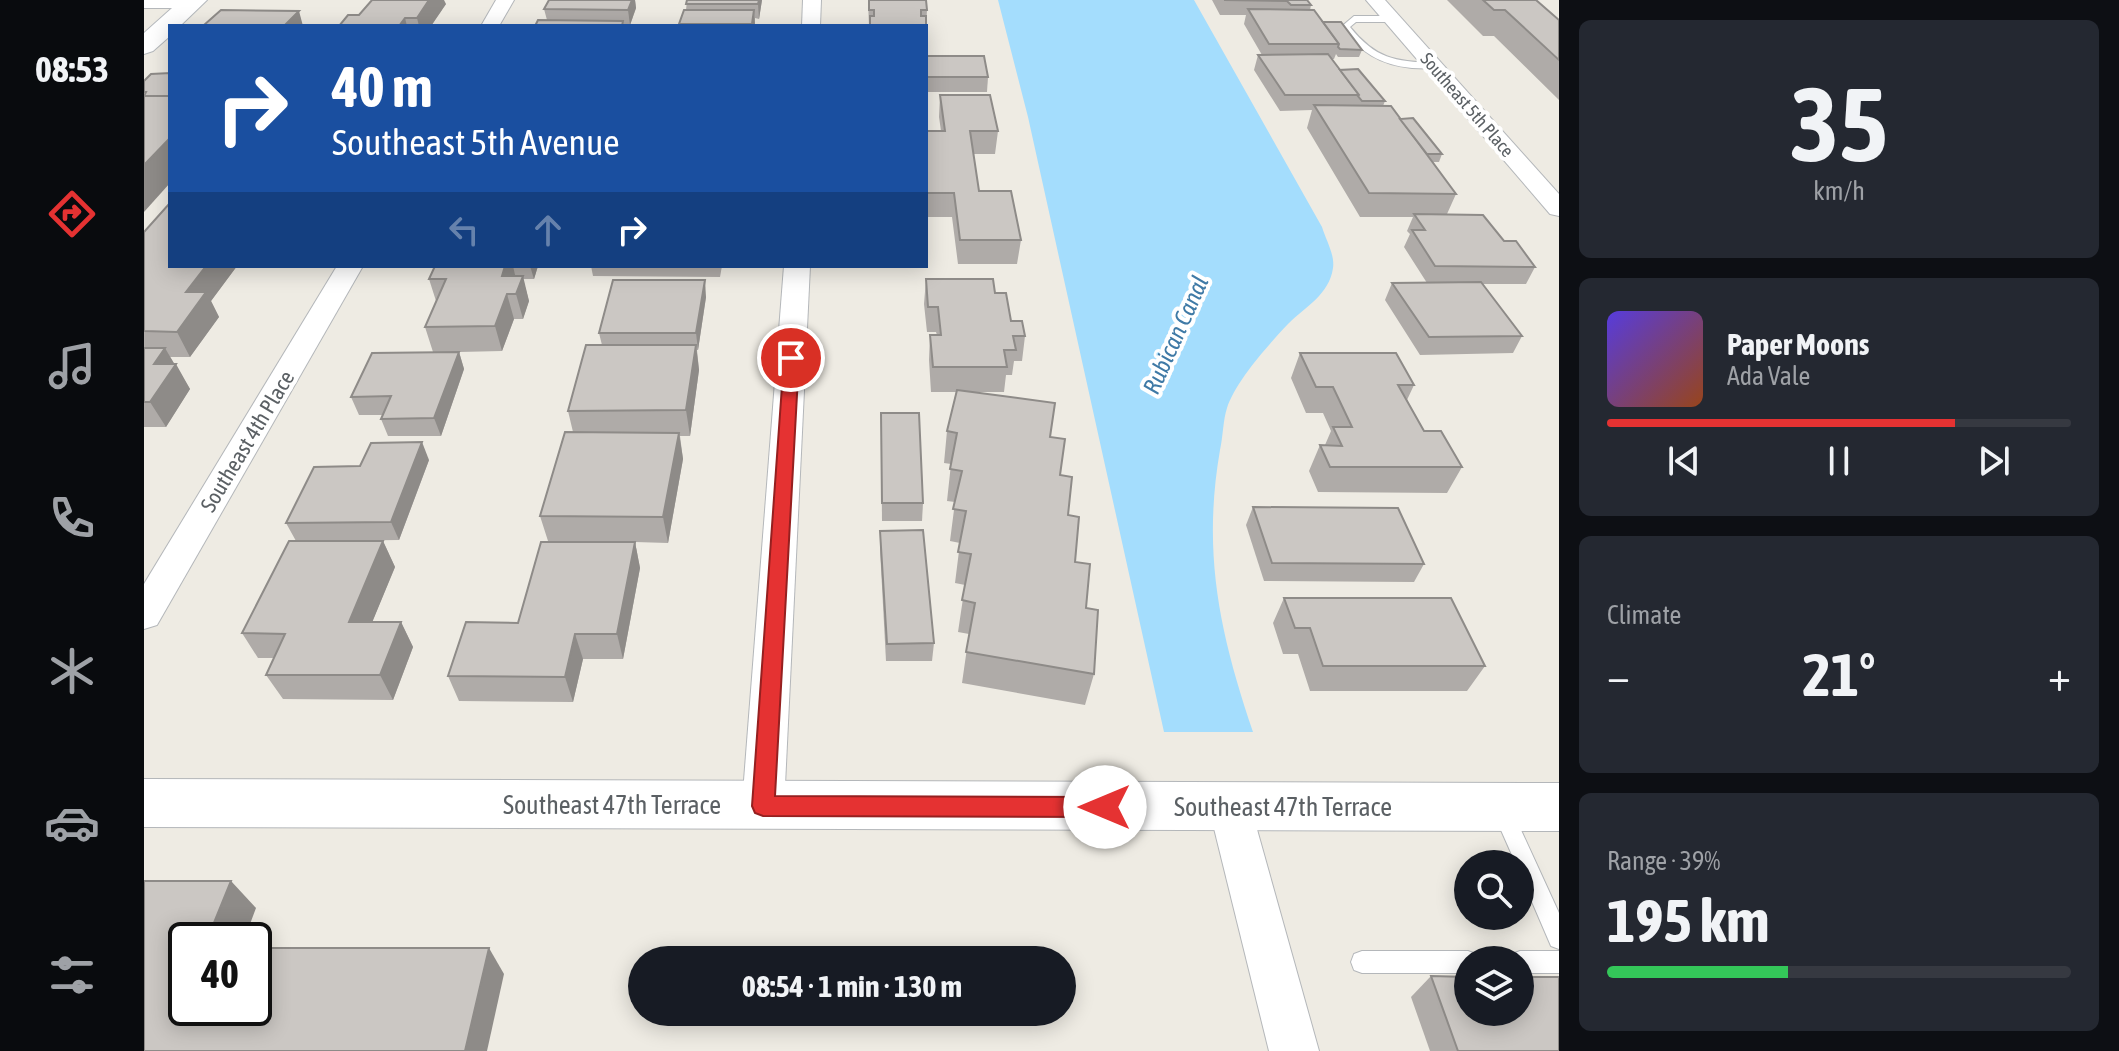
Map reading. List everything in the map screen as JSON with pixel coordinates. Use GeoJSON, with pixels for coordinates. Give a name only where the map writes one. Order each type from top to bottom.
{"type":"FeatureCollection","features":[{"type":"Feature","properties":{"kind":"main road"},"geometry":{"type":"LineString","coordinates":[[168,24],[193,2]]}},
{"type":"Feature","properties":{"kind":"main road"},"geometry":{"type":"LineString","coordinates":[[144,46],[168,24]]}},
{"type":"Feature","properties":{"kind":"street"},"geometry":{"type":"LineString","coordinates":[[491,24],[505,0]]}},
{"type":"Feature","properties":{"kind":"street"},"geometry":{"type":"LineString","coordinates":[[811,24],[812,0]]}},
{"type":"Feature","properties":{"kind":"street","name":"Southeast 5th Place"},"geometry":{"type":"LineString","coordinates":[[1375,0],[1559,209]]}},
{"type":"Feature","properties":{"kind":"street"},"geometry":{"type":"LineString","coordinates":[[147,3],[193,2]]}},
{"type":"Feature","properties":{"kind":"street","name":"Southeast 4th Place"},"geometry":{"type":"LineString","coordinates":[[144,615],[349,268]]}},
{"type":"Feature","properties":{"kind":"street"},"geometry":{"type":"LineString","coordinates":[[763,806],[797,268]]}},
{"type":"Feature","properties":{"kind":"street","name":"Southeast 47th Terrace"},"geometry":{"type":"LineString","coordinates":[[144,803],[1559,807]]}},
{"type":"Feature","properties":{"kind":"street"},"geometry":{"type":"LineString","coordinates":[[1230,808],[1294,1051]]}},
{"type":"Feature","properties":{"kind":"lane"},"geometry":{"type":"LineString","coordinates":[[1391,19],[1354,19],[1345,27],[1363,51],[1373,57],[1394,63],[1433,66]]}},
{"type":"Feature","properties":{"kind":"lane"},"geometry":{"type":"LineString","coordinates":[[1500,807],[1559,938]]}},
{"type":"Feature","properties":{"kind":"lane"},"geometry":{"type":"LineString","coordinates":[[1362,962],[1454,962]]}},
{"type":"Feature","properties":{"kind":"lane"},"geometry":{"type":"LineString","coordinates":[[1534,962],[1559,962]]}},
{"type":"Feature","properties":{"kind":"water","name":"Rubican Canal"},"geometry":{"type":"Polygon","coordinates":[[[998,0],[1194,0],[1322,227],[1330,248],[1333,268],[1327,286],[1253,364],[1231,398],[1225,418],[1213,524],[1217,593],[1231,661],[1253,732],[1164,732],[1028,117],[998,0]]]}},
{"type":"Feature","properties":{"kind":"building"},"geometry":{"type":"Polygon","coordinates":[[[372,0],[429,0],[417,18],[405,18],[400,24],[341,24],[348,15],[359,15],[372,0]]]}},
{"type":"Feature","properties":{"kind":"building"},"geometry":{"type":"Polygon","coordinates":[[[549,0],[632,0],[628,10],[544,9],[549,0]]]}},
{"type":"Feature","properties":{"kind":"building"},"geometry":{"type":"Polygon","coordinates":[[[687,0],[759,0],[758,4],[686,4],[687,0]]]}},
{"type":"Feature","properties":{"kind":"building"},"geometry":{"type":"Polygon","coordinates":[[[869,0],[926,0],[927,10],[921,10],[921,16],[926,16],[926,24],[870,24],[874,10],[869,10],[869,0]]]}},
{"type":"Feature","properties":{"kind":"building"},"geometry":{"type":"Polygon","coordinates":[[[1288,0],[1307,0],[1311,5],[1291,5],[1288,0]]]}},
{"type":"Feature","properties":{"kind":"building"},"geometry":{"type":"Polygon","coordinates":[[[1483,0],[1536,0],[1559,20],[1559,60],[1505,10],[1494,10],[1483,0]]]}},
{"type":"Feature","properties":{"kind":"building"},"geometry":{"type":"Polygon","coordinates":[[[1248,9],[1314,10],[1339,44],[1269,44],[1248,9]]]}},
{"type":"Feature","properties":{"kind":"building"},"geometry":{"type":"Polygon","coordinates":[[[221,10],[299,11],[286,24],[205,24],[221,10]]]}},
{"type":"Feature","properties":{"kind":"building"},"geometry":{"type":"Polygon","coordinates":[[[684,10],[754,10],[752,24],[679,24],[684,10]]]}},
{"type":"Feature","properties":{"kind":"building"},"geometry":{"type":"Polygon","coordinates":[[[538,20],[623,21],[622,24],[536,24],[538,20]]]}},
{"type":"Feature","properties":{"kind":"building"},"geometry":{"type":"Polygon","coordinates":[[[1323,22],[1341,22],[1362,50],[1340,49],[1323,22]]]}},
{"type":"Feature","properties":{"kind":"building"},"geometry":{"type":"Polygon","coordinates":[[[1328,54],[1359,95],[1285,95],[1258,55],[1328,54]]]}},
{"type":"Feature","properties":{"kind":"building"},"geometry":{"type":"Polygon","coordinates":[[[928,56],[984,56],[988,77],[928,77],[928,56]]]}},
{"type":"Feature","properties":{"kind":"building"},"geometry":{"type":"Polygon","coordinates":[[[1358,69],[1385,101],[1362,101],[1340,70],[1358,69]]]}},
{"type":"Feature","properties":{"kind":"building"},"geometry":{"type":"Polygon","coordinates":[[[168,73],[168,96],[144,96],[144,81],[151,74],[168,73]]]}},
{"type":"Feature","properties":{"kind":"building"},"geometry":{"type":"Polygon","coordinates":[[[940,95],[990,95],[998,131],[970,131],[979,191],[1011,191],[1021,240],[960,240],[954,193],[928,193],[928,131],[945,131],[940,95]]]}},
{"type":"Feature","properties":{"kind":"building"},"geometry":{"type":"Polygon","coordinates":[[[144,96],[168,96],[168,140],[144,165],[144,96]]]}},
{"type":"Feature","properties":{"kind":"building"},"geometry":{"type":"Polygon","coordinates":[[[1314,105],[1391,106],[1456,194],[1369,193],[1314,105]]]}},
{"type":"Feature","properties":{"kind":"building"},"geometry":{"type":"Polygon","coordinates":[[[1413,118],[1442,154],[1427,154],[1400,119],[1413,118]]]}},
{"type":"Feature","properties":{"kind":"building"},"geometry":{"type":"Polygon","coordinates":[[[168,205],[168,268],[204,268],[186,292],[206,292],[177,332],[144,331],[144,232],[168,205]]]}},
{"type":"Feature","properties":{"kind":"building"},"geometry":{"type":"Polygon","coordinates":[[[1414,214],[1483,215],[1504,241],[1516,241],[1535,267],[1435,266],[1412,230],[1425,230],[1414,214]]]}},
{"type":"Feature","properties":{"kind":"building"},"geometry":{"type":"Polygon","coordinates":[[[434,268],[504,268],[502,276],[523,276],[516,294],[507,294],[495,326],[425,327],[446,279],[429,279],[434,268]]]}},
{"type":"Feature","properties":{"kind":"building"},"geometry":{"type":"Polygon","coordinates":[[[926,279],[993,279],[995,293],[1006,293],[1011,321],[1022,321],[1025,336],[1013,336],[1016,350],[1004,350],[1007,367],[933,367],[930,335],[941,335],[938,307],[928,307],[926,279]]]}},
{"type":"Feature","properties":{"kind":"building"},"geometry":{"type":"Polygon","coordinates":[[[613,280],[705,280],[696,333],[599,333],[613,280]]]}},
{"type":"Feature","properties":{"kind":"building"},"geometry":{"type":"Polygon","coordinates":[[[1481,282],[1522,336],[1429,337],[1392,283],[1481,282]]]}},
{"type":"Feature","properties":{"kind":"building"},"geometry":{"type":"Polygon","coordinates":[[[586,345],[696,345],[686,410],[568,411],[586,345]]]}},
{"type":"Feature","properties":{"kind":"building"},"geometry":{"type":"Polygon","coordinates":[[[144,348],[165,348],[154,364],[176,364],[150,402],[144,402],[144,348]]]}},
{"type":"Feature","properties":{"kind":"building"},"geometry":{"type":"Polygon","coordinates":[[[459,352],[434,418],[381,419],[391,396],[351,397],[372,353],[459,352]]]}},
{"type":"Feature","properties":{"kind":"building"},"geometry":{"type":"Polygon","coordinates":[[[1300,353],[1396,353],[1414,385],[1398,385],[1424,431],[1441,431],[1462,467],[1330,467],[1320,445],[1342,446],[1333,427],[1352,427],[1333,387],[1316,387],[1300,353]]]}},
{"type":"Feature","properties":{"kind":"building"},"geometry":{"type":"Polygon","coordinates":[[[957,390],[1055,403],[1050,437],[1065,439],[1060,475],[1072,477],[1068,515],[1079,517],[1075,562],[1090,564],[1086,608],[1098,610],[1094,674],[966,652],[975,603],[962,600],[971,554],[958,552],[966,511],[953,509],[962,471],[950,469],[957,433],[947,431],[957,390]]]}},
{"type":"Feature","properties":{"kind":"building"},"geometry":{"type":"Polygon","coordinates":[[[881,413],[919,413],[923,503],[882,503],[881,413]]]}},
{"type":"Feature","properties":{"kind":"building"},"geometry":{"type":"Polygon","coordinates":[[[565,432],[679,433],[663,517],[540,516],[565,432]]]}},
{"type":"Feature","properties":{"kind":"building"},"geometry":{"type":"Polygon","coordinates":[[[422,442],[391,522],[286,523],[314,467],[360,466],[371,443],[422,442]]]}},
{"type":"Feature","properties":{"kind":"building"},"geometry":{"type":"Polygon","coordinates":[[[1253,507],[1398,508],[1424,564],[1272,563],[1253,507]]]}},
{"type":"Feature","properties":{"kind":"building"},"geometry":{"type":"Polygon","coordinates":[[[923,530],[934,643],[887,644],[880,531],[923,530]]]}},
{"type":"Feature","properties":{"kind":"building"},"geometry":{"type":"Polygon","coordinates":[[[289,541],[383,541],[349,622],[401,622],[380,675],[266,675],[285,634],[242,633],[289,541]]]}},
{"type":"Feature","properties":{"kind":"building"},"geometry":{"type":"Polygon","coordinates":[[[541,542],[635,542],[617,634],[575,634],[565,677],[448,676],[466,622],[518,623],[541,542]]]}},
{"type":"Feature","properties":{"kind":"building"},"geometry":{"type":"Polygon","coordinates":[[[1284,598],[1451,598],[1485,666],[1323,666],[1310,628],[1295,628],[1284,598]]]}},
{"type":"Feature","properties":{"kind":"building"},"geometry":{"type":"Polygon","coordinates":[[[144,881],[231,881],[214,922],[168,922],[168,1026],[272,1026],[272,948],[489,948],[465,1051],[144,1051],[144,881]]]}},
{"type":"Feature","properties":{"kind":"building"},"geometry":{"type":"Polygon","coordinates":[[[1431,976],[1454,977],[1454,1026],[1534,1026],[1534,977],[1559,977],[1559,1051],[1458,1051],[1431,976]]]}},
{"type":"Feature","properties":{"kind":"route"},"geometry":{"type":"LineString","coordinates":[[791,358],[763,806],[1105,807]]}}]}
